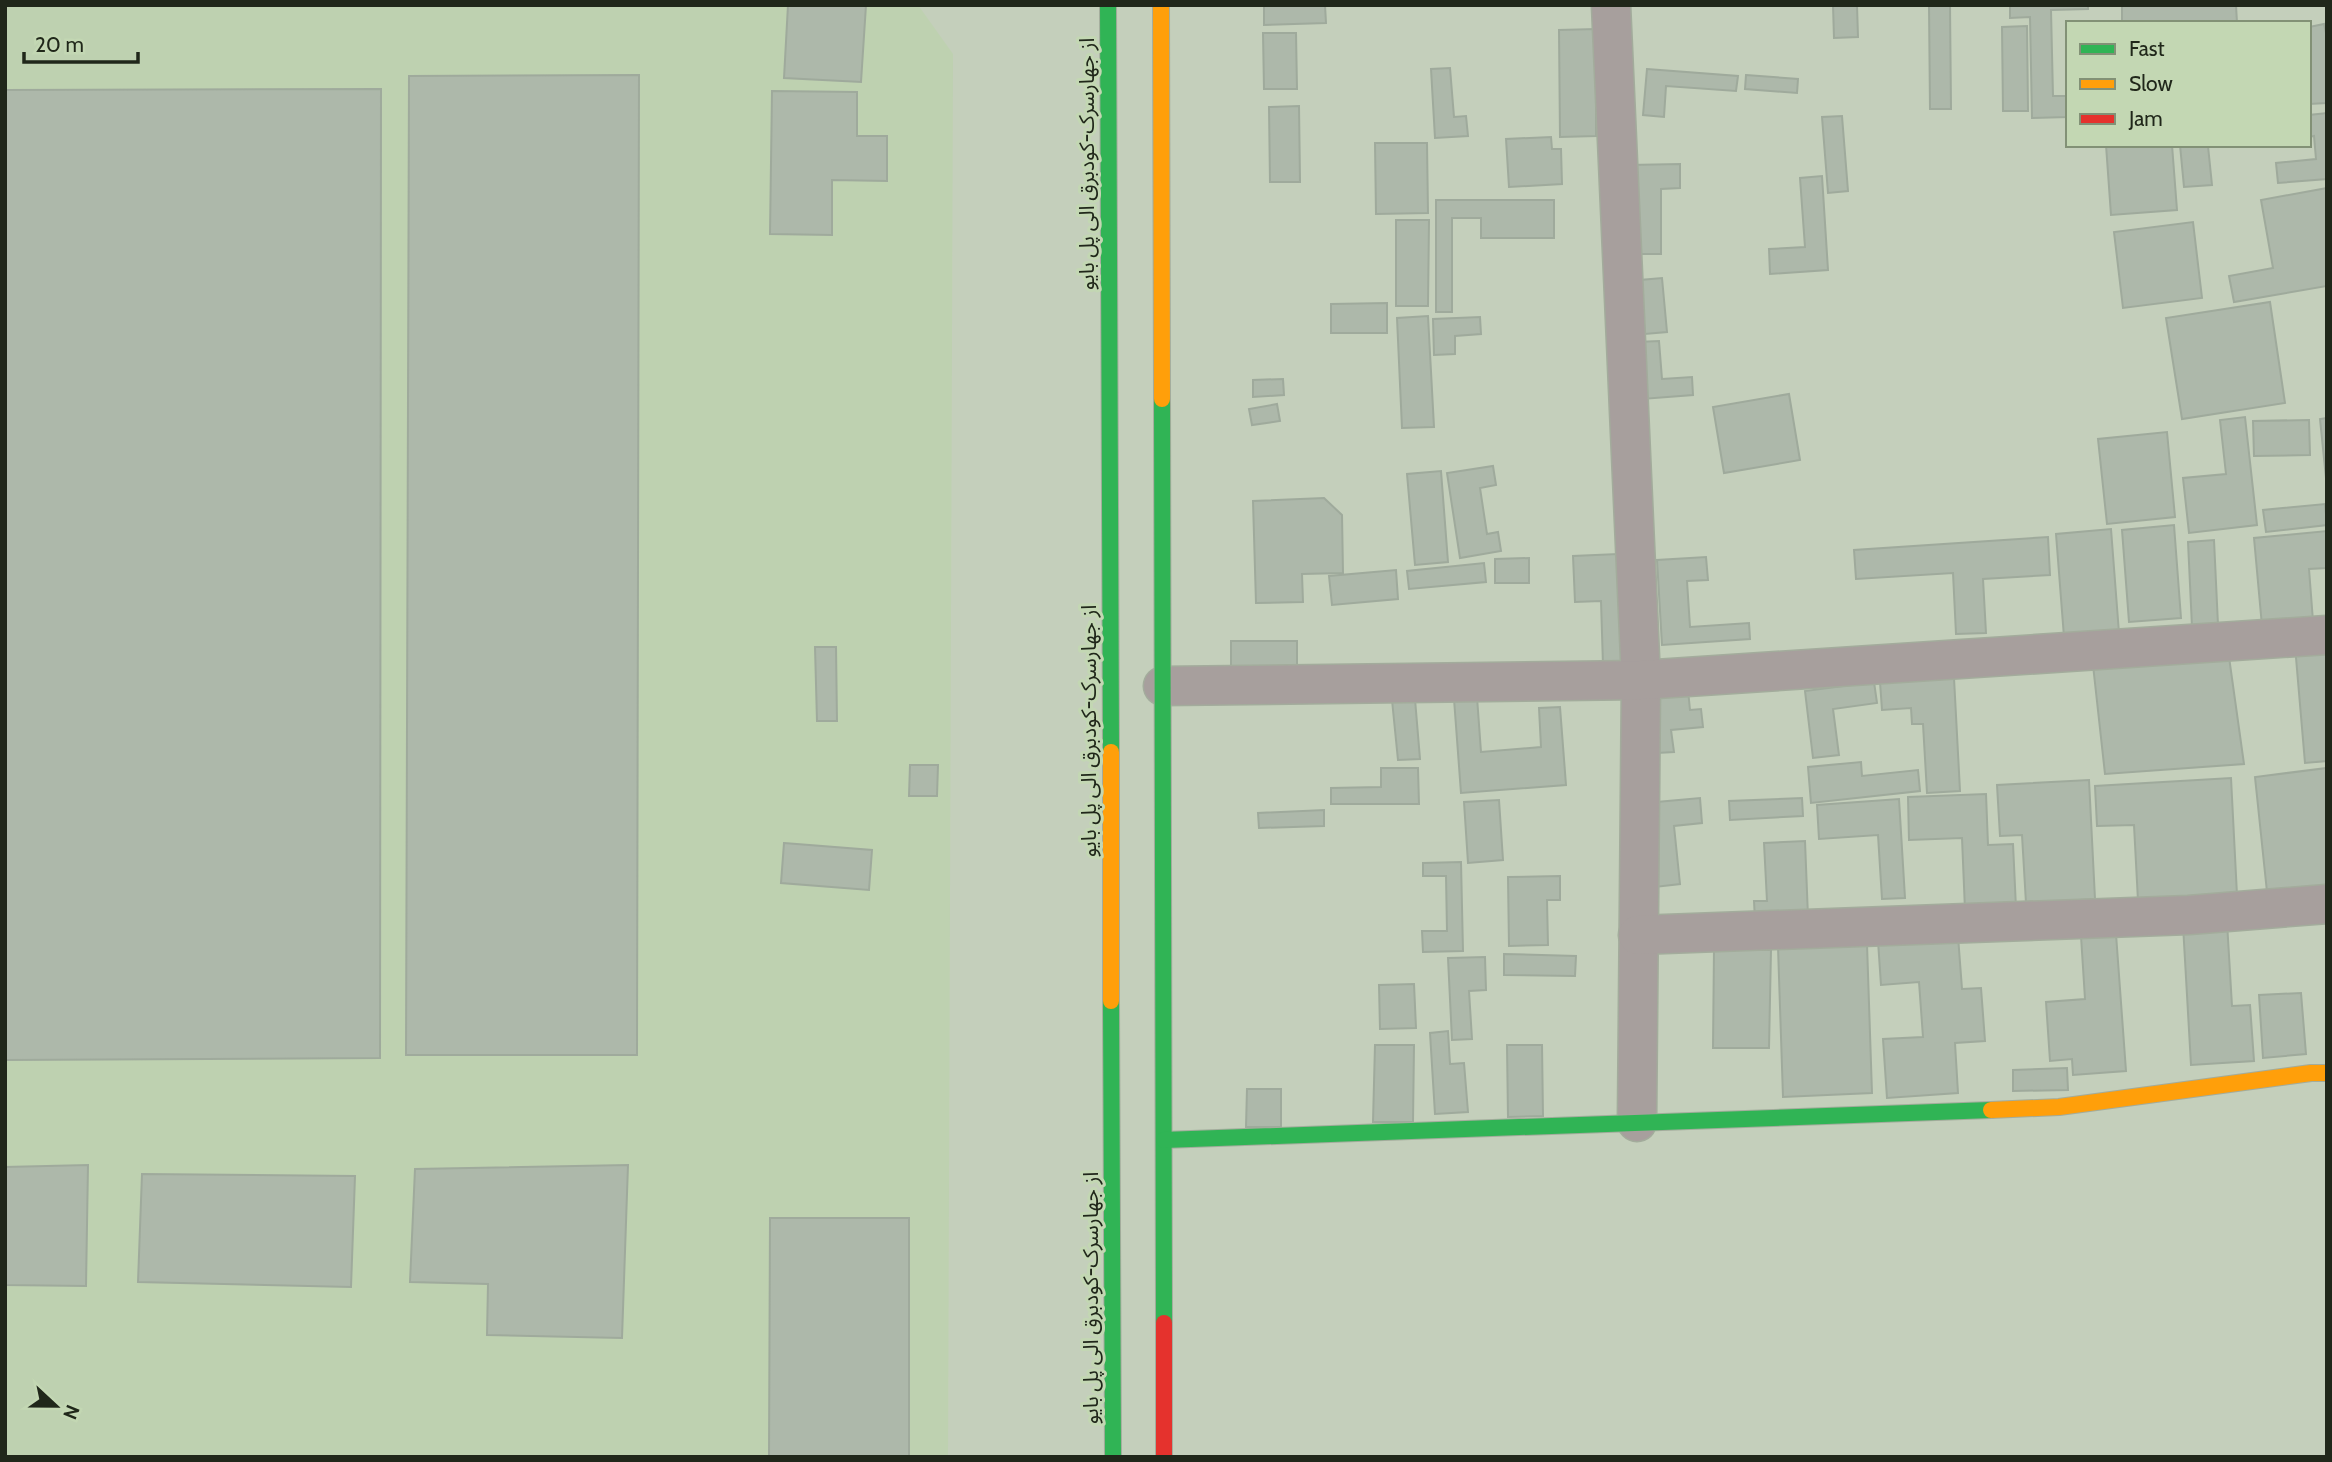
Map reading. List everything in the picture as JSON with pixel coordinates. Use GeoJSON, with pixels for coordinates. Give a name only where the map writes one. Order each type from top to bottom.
{"type":"FeatureCollection","features":[{"type":"Feature","properties":{"kind":"street","name":"از جهارسرک-کودبرق الی پل بایو"},"geometry":{"type":"LineString","coordinates":[[1108,5],[1113,1457]]}},
{"type":"Feature","properties":{"kind":"street"},"geometry":{"type":"LineString","coordinates":[[1161,5],[1164,1457]]}},
{"type":"Feature","properties":{"kind":"street"},"geometry":{"type":"LineString","coordinates":[[1611,5],[1641,680],[1637,1122]]}},
{"type":"Feature","properties":{"kind":"street"},"geometry":{"type":"LineString","coordinates":[[1163,686],[1641,680],[2327,635]]}},
{"type":"Feature","properties":{"kind":"street"},"geometry":{"type":"LineString","coordinates":[[1638,935],[2189,915],[2327,904]]}},
{"type":"Feature","properties":{"kind":"street"},"geometry":{"type":"LineString","coordinates":[[1164,1139],[2059,1107],[2327,1073]]}},
{"type":"Feature","properties":{"kind":"shaded area"},"geometry":{"type":"Polygon","coordinates":[[[5,5],[918,5],[953,54],[948,1457],[5,1457],[5,5]]]}},
{"type":"Feature","properties":{"kind":"building"},"geometry":{"type":"Polygon","coordinates":[[[788,5],[866,5],[861,82],[784,78],[788,5]]]}},
{"type":"Feature","properties":{"kind":"building"},"geometry":{"type":"Polygon","coordinates":[[[1264,5],[1325,5],[1326,23],[1264,25],[1264,5]]]}},
{"type":"Feature","properties":{"kind":"building"},"geometry":{"type":"Polygon","coordinates":[[[1833,5],[1857,5],[1858,37],[1834,38],[1833,5]]]}},
{"type":"Feature","properties":{"kind":"building"},"geometry":{"type":"Polygon","coordinates":[[[1929,5],[1950,5],[1951,109],[1930,109],[1929,5]]]}},
{"type":"Feature","properties":{"kind":"building"},"geometry":{"type":"Polygon","coordinates":[[[2010,5],[2088,5],[2088,9],[2051,10],[2053,96],[2066,96],[2066,117],[2032,118],[2030,17],[2010,18],[2010,5]]]}},
{"type":"Feature","properties":{"kind":"building"},"geometry":{"type":"Polygon","coordinates":[[[2122,5],[2236,5],[2237,21],[2122,21],[2122,5]]]}},
{"type":"Feature","properties":{"kind":"building"},"geometry":{"type":"Polygon","coordinates":[[[2324,24],[2327,37],[2327,103],[2311,104],[2311,27],[2324,24]]]}},
{"type":"Feature","properties":{"kind":"building"},"geometry":{"type":"Polygon","coordinates":[[[2027,26],[2028,111],[2003,111],[2002,27],[2027,26]]]}},
{"type":"Feature","properties":{"kind":"building"},"geometry":{"type":"Polygon","coordinates":[[[1596,29],[1596,136],[1560,137],[1559,30],[1596,29]]]}},
{"type":"Feature","properties":{"kind":"building"},"geometry":{"type":"Polygon","coordinates":[[[1263,33],[1296,33],[1297,89],[1264,89],[1263,33]]]}},
{"type":"Feature","properties":{"kind":"building"},"geometry":{"type":"Polygon","coordinates":[[[1450,68],[1454,117],[1466,116],[1468,136],[1435,138],[1431,69],[1450,68]]]}},
{"type":"Feature","properties":{"kind":"building"},"geometry":{"type":"Polygon","coordinates":[[[1647,69],[1738,76],[1736,91],[1666,86],[1664,117],[1643,115],[1647,69]]]}},
{"type":"Feature","properties":{"kind":"building"},"geometry":{"type":"Polygon","coordinates":[[[639,75],[637,1055],[406,1055],[409,76],[639,75]]]}},
{"type":"Feature","properties":{"kind":"building"},"geometry":{"type":"Polygon","coordinates":[[[1746,75],[1798,79],[1797,93],[1745,89],[1746,75]]]}},
{"type":"Feature","properties":{"kind":"building"},"geometry":{"type":"Polygon","coordinates":[[[381,89],[380,1058],[5,1060],[5,90],[381,89]]]}},
{"type":"Feature","properties":{"kind":"building"},"geometry":{"type":"Polygon","coordinates":[[[772,91],[857,92],[857,136],[887,136],[887,181],[832,180],[832,235],[770,234],[772,91]]]}},
{"type":"Feature","properties":{"kind":"building"},"geometry":{"type":"Polygon","coordinates":[[[1299,106],[1300,182],[1270,182],[1269,107],[1299,106]]]}},
{"type":"Feature","properties":{"kind":"building"},"geometry":{"type":"Polygon","coordinates":[[[2327,113],[2327,179],[2278,183],[2276,163],[2316,159],[2314,136],[2311,137],[2311,115],[2327,113]]]}},
{"type":"Feature","properties":{"kind":"building"},"geometry":{"type":"Polygon","coordinates":[[[1842,116],[1848,191],[1828,193],[1822,117],[1842,116]]]}},
{"type":"Feature","properties":{"kind":"building"},"geometry":{"type":"Polygon","coordinates":[[[1551,137],[1552,149],[1561,149],[1562,184],[1509,187],[1506,139],[1551,137]]]}},
{"type":"Feature","properties":{"kind":"building"},"geometry":{"type":"Polygon","coordinates":[[[1375,143],[1427,143],[1428,213],[1376,214],[1375,143]]]}},
{"type":"Feature","properties":{"kind":"building"},"geometry":{"type":"Polygon","coordinates":[[[2106,147],[2172,147],[2177,210],[2111,215],[2106,147]]]}},
{"type":"Feature","properties":{"kind":"building"},"geometry":{"type":"Polygon","coordinates":[[[2180,147],[2208,147],[2212,185],[2184,187],[2180,147]]]}},
{"type":"Feature","properties":{"kind":"building"},"geometry":{"type":"Polygon","coordinates":[[[1680,164],[1680,188],[1661,189],[1661,254],[1630,254],[1629,165],[1680,164]]]}},
{"type":"Feature","properties":{"kind":"building"},"geometry":{"type":"Polygon","coordinates":[[[1822,176],[1828,270],[1770,274],[1769,249],[1805,247],[1800,178],[1822,176]]]}},
{"type":"Feature","properties":{"kind":"building"},"geometry":{"type":"Polygon","coordinates":[[[2327,188],[2327,286],[2234,302],[2229,276],[2273,268],[2261,200],[2327,188]]]}},
{"type":"Feature","properties":{"kind":"building"},"geometry":{"type":"Polygon","coordinates":[[[1436,200],[1554,200],[1554,238],[1481,238],[1481,218],[1452,218],[1452,312],[1436,312],[1436,200]]]}},
{"type":"Feature","properties":{"kind":"building"},"geometry":{"type":"Polygon","coordinates":[[[1396,220],[1429,220],[1428,306],[1396,306],[1396,220]]]}},
{"type":"Feature","properties":{"kind":"building"},"geometry":{"type":"Polygon","coordinates":[[[2193,222],[2202,298],[2123,308],[2114,232],[2193,222]]]}},
{"type":"Feature","properties":{"kind":"building"},"geometry":{"type":"Polygon","coordinates":[[[1662,278],[1667,332],[1645,334],[1640,280],[1662,278]]]}},
{"type":"Feature","properties":{"kind":"building"},"geometry":{"type":"Polygon","coordinates":[[[2270,302],[2285,403],[2182,419],[2166,318],[2270,302]]]}},
{"type":"Feature","properties":{"kind":"building"},"geometry":{"type":"Polygon","coordinates":[[[1387,303],[1387,333],[1331,333],[1331,304],[1387,303]]]}},
{"type":"Feature","properties":{"kind":"building"},"geometry":{"type":"Polygon","coordinates":[[[1428,316],[1434,427],[1402,428],[1397,318],[1428,316]]]}},
{"type":"Feature","properties":{"kind":"building"},"geometry":{"type":"Polygon","coordinates":[[[1480,317],[1481,334],[1455,336],[1455,354],[1434,355],[1433,319],[1480,317]]]}},
{"type":"Feature","properties":{"kind":"building"},"geometry":{"type":"Polygon","coordinates":[[[1659,341],[1662,379],[1692,377],[1693,395],[1642,399],[1637,342],[1659,341]]]}},
{"type":"Feature","properties":{"kind":"building"},"geometry":{"type":"Polygon","coordinates":[[[1283,379],[1284,395],[1253,397],[1253,380],[1283,379]]]}},
{"type":"Feature","properties":{"kind":"building"},"geometry":{"type":"Polygon","coordinates":[[[1789,394],[1800,460],[1724,473],[1713,407],[1789,394]]]}},
{"type":"Feature","properties":{"kind":"building"},"geometry":{"type":"Polygon","coordinates":[[[1277,404],[1280,421],[1252,425],[1249,409],[1277,404]]]}},
{"type":"Feature","properties":{"kind":"building"},"geometry":{"type":"Polygon","coordinates":[[[2245,417],[2257,525],[2189,533],[2183,478],[2226,474],[2220,420],[2245,417]]]}},
{"type":"Feature","properties":{"kind":"building"},"geometry":{"type":"Polygon","coordinates":[[[2327,418],[2327,488],[2320,419],[2327,418]]]}},
{"type":"Feature","properties":{"kind":"building"},"geometry":{"type":"Polygon","coordinates":[[[2309,420],[2310,455],[2254,456],[2253,421],[2309,420]]]}},
{"type":"Feature","properties":{"kind":"building"},"geometry":{"type":"Polygon","coordinates":[[[2167,432],[2175,517],[2107,524],[2098,439],[2167,432]]]}},
{"type":"Feature","properties":{"kind":"building"},"geometry":{"type":"Polygon","coordinates":[[[1493,466],[1496,485],[1480,488],[1487,534],[1498,532],[1501,551],[1460,558],[1447,473],[1493,466]]]}},
{"type":"Feature","properties":{"kind":"building"},"geometry":{"type":"Polygon","coordinates":[[[1441,471],[1448,562],[1415,565],[1407,474],[1441,471]]]}},
{"type":"Feature","properties":{"kind":"building"},"geometry":{"type":"Polygon","coordinates":[[[1324,498],[1342,515],[1343,573],[1302,574],[1303,602],[1256,603],[1253,501],[1324,498]]]}},
{"type":"Feature","properties":{"kind":"building"},"geometry":{"type":"Polygon","coordinates":[[[2325,504],[2327,525],[2266,532],[2263,510],[2325,504]]]}},
{"type":"Feature","properties":{"kind":"building"},"geometry":{"type":"Polygon","coordinates":[[[2174,525],[2181,618],[2129,622],[2122,530],[2174,525]]]}},
{"type":"Feature","properties":{"kind":"building"},"geometry":{"type":"Polygon","coordinates":[[[2111,529],[2119,633],[2064,637],[2056,534],[2111,529]]]}},
{"type":"Feature","properties":{"kind":"building"},"geometry":{"type":"Polygon","coordinates":[[[2327,531],[2327,568],[2309,569],[2313,621],[2262,626],[2254,538],[2327,531]]]}},
{"type":"Feature","properties":{"kind":"building"},"geometry":{"type":"Polygon","coordinates":[[[2048,537],[2050,575],[1983,579],[1986,633],[1956,634],[1953,573],[1856,579],[1854,550],[2048,537]]]}},
{"type":"Feature","properties":{"kind":"building"},"geometry":{"type":"Polygon","coordinates":[[[2214,540],[2218,625],[2192,627],[2188,542],[2214,540]]]}},
{"type":"Feature","properties":{"kind":"building"},"geometry":{"type":"Polygon","coordinates":[[[1618,554],[1622,665],[1603,665],[1601,601],[1575,602],[1573,556],[1618,554]]]}},
{"type":"Feature","properties":{"kind":"building"},"geometry":{"type":"Polygon","coordinates":[[[1706,557],[1708,580],[1687,581],[1690,627],[1749,623],[1750,639],[1662,645],[1657,560],[1706,557]]]}},
{"type":"Feature","properties":{"kind":"building"},"geometry":{"type":"Polygon","coordinates":[[[1529,558],[1529,583],[1495,583],[1495,559],[1529,558]]]}},
{"type":"Feature","properties":{"kind":"building"},"geometry":{"type":"Polygon","coordinates":[[[1484,563],[1486,582],[1409,589],[1407,571],[1484,563]]]}},
{"type":"Feature","properties":{"kind":"building"},"geometry":{"type":"Polygon","coordinates":[[[1396,570],[1398,599],[1332,605],[1329,576],[1396,570]]]}},
{"type":"Feature","properties":{"kind":"building"},"geometry":{"type":"Polygon","coordinates":[[[1231,641],[1297,641],[1297,674],[1231,674],[1231,641]]]}},
{"type":"Feature","properties":{"kind":"building"},"geometry":{"type":"Polygon","coordinates":[[[2327,643],[2327,761],[2305,763],[2295,646],[2327,643]]]}},
{"type":"Feature","properties":{"kind":"building"},"geometry":{"type":"Polygon","coordinates":[[[815,647],[836,647],[837,721],[817,721],[815,647]]]}},
{"type":"Feature","properties":{"kind":"building"},"geometry":{"type":"Polygon","coordinates":[[[2229,657],[2244,764],[2105,774],[2093,665],[2229,657]]]}},
{"type":"Feature","properties":{"kind":"building"},"geometry":{"type":"Polygon","coordinates":[[[1954,678],[1960,791],[1927,793],[1923,724],[1912,724],[1911,708],[1882,710],[1880,682],[1954,678]]]}},
{"type":"Feature","properties":{"kind":"building"},"geometry":{"type":"Polygon","coordinates":[[[1874,682],[1877,703],[1833,709],[1839,755],[1813,758],[1805,691],[1874,682]]]}},
{"type":"Feature","properties":{"kind":"building"},"geometry":{"type":"Polygon","coordinates":[[[1688,690],[1690,710],[1701,709],[1703,727],[1671,730],[1674,752],[1657,753],[1651,694],[1688,690]]]}},
{"type":"Feature","properties":{"kind":"building"},"geometry":{"type":"Polygon","coordinates":[[[1477,697],[1481,752],[1541,747],[1539,708],[1560,707],[1566,785],[1461,793],[1454,699],[1477,697]]]}},
{"type":"Feature","properties":{"kind":"building"},"geometry":{"type":"Polygon","coordinates":[[[1415,699],[1420,759],[1398,760],[1392,700],[1415,699]]]}},
{"type":"Feature","properties":{"kind":"building"},"geometry":{"type":"Polygon","coordinates":[[[1861,762],[1862,776],[1918,770],[1920,791],[1811,803],[1808,767],[1861,762]]]}},
{"type":"Feature","properties":{"kind":"building"},"geometry":{"type":"Polygon","coordinates":[[[910,765],[938,765],[937,796],[909,796],[910,765]]]}},
{"type":"Feature","properties":{"kind":"building"},"geometry":{"type":"Polygon","coordinates":[[[1381,768],[1418,768],[1419,804],[1331,804],[1331,788],[1381,787],[1381,768]]]}},
{"type":"Feature","properties":{"kind":"building"},"geometry":{"type":"Polygon","coordinates":[[[2327,768],[2327,886],[2267,892],[2255,777],[2327,768]]]}},
{"type":"Feature","properties":{"kind":"building"},"geometry":{"type":"Polygon","coordinates":[[[2231,778],[2237,895],[2138,901],[2134,825],[2097,826],[2095,786],[2231,778]]]}},
{"type":"Feature","properties":{"kind":"building"},"geometry":{"type":"Polygon","coordinates":[[[2089,780],[2095,899],[2026,903],[2022,835],[2000,836],[1997,785],[2089,780]]]}},
{"type":"Feature","properties":{"kind":"building"},"geometry":{"type":"Polygon","coordinates":[[[1986,794],[1988,845],[2013,844],[2016,908],[1965,910],[1962,838],[1909,840],[1908,797],[1986,794]]]}},
{"type":"Feature","properties":{"kind":"building"},"geometry":{"type":"Polygon","coordinates":[[[1700,798],[1702,823],[1674,826],[1680,884],[1655,887],[1646,803],[1700,798]]]}},
{"type":"Feature","properties":{"kind":"building"},"geometry":{"type":"Polygon","coordinates":[[[1802,798],[1803,816],[1730,820],[1729,801],[1802,798]]]}},
{"type":"Feature","properties":{"kind":"building"},"geometry":{"type":"Polygon","coordinates":[[[1899,799],[1905,898],[1882,899],[1878,835],[1819,839],[1817,805],[1899,799]]]}},
{"type":"Feature","properties":{"kind":"building"},"geometry":{"type":"Polygon","coordinates":[[[1499,800],[1503,860],[1468,863],[1464,802],[1499,800]]]}},
{"type":"Feature","properties":{"kind":"building"},"geometry":{"type":"Polygon","coordinates":[[[1324,810],[1324,826],[1259,828],[1258,813],[1324,810]]]}},
{"type":"Feature","properties":{"kind":"building"},"geometry":{"type":"Polygon","coordinates":[[[1805,841],[1808,917],[1755,920],[1754,901],[1767,901],[1764,843],[1805,841]]]}},
{"type":"Feature","properties":{"kind":"building"},"geometry":{"type":"Polygon","coordinates":[[[784,843],[872,850],[869,890],[781,883],[784,843]]]}},
{"type":"Feature","properties":{"kind":"building"},"geometry":{"type":"Polygon","coordinates":[[[1461,862],[1463,951],[1423,952],[1422,931],[1447,931],[1446,876],[1423,876],[1423,863],[1461,862]]]}},
{"type":"Feature","properties":{"kind":"building"},"geometry":{"type":"Polygon","coordinates":[[[1560,876],[1560,900],[1547,900],[1548,945],[1509,946],[1508,877],[1560,876]]]}},
{"type":"Feature","properties":{"kind":"building"},"geometry":{"type":"Polygon","coordinates":[[[2227,922],[2232,1006],[2250,1005],[2254,1061],[2191,1065],[2183,925],[2227,922]]]}},
{"type":"Feature","properties":{"kind":"building"},"geometry":{"type":"Polygon","coordinates":[[[2116,934],[2126,1071],[2073,1075],[2072,1059],[2050,1061],[2046,1002],[2085,999],[2081,936],[2116,934]]]}},
{"type":"Feature","properties":{"kind":"building"},"geometry":{"type":"Polygon","coordinates":[[[1958,936],[1962,989],[1981,988],[1985,1041],[1955,1043],[1958,1093],[1887,1098],[1883,1039],[1923,1037],[1919,982],[1881,985],[1878,941],[1958,936]]]}},
{"type":"Feature","properties":{"kind":"building"},"geometry":{"type":"Polygon","coordinates":[[[1867,944],[1872,1093],[1783,1097],[1778,947],[1867,944]]]}},
{"type":"Feature","properties":{"kind":"building"},"geometry":{"type":"Polygon","coordinates":[[[1714,949],[1771,950],[1769,1048],[1713,1048],[1714,949]]]}},
{"type":"Feature","properties":{"kind":"building"},"geometry":{"type":"Polygon","coordinates":[[[1504,954],[1576,956],[1575,976],[1504,975],[1504,954]]]}},
{"type":"Feature","properties":{"kind":"building"},"geometry":{"type":"Polygon","coordinates":[[[1485,957],[1486,990],[1469,991],[1472,1039],[1452,1040],[1448,958],[1485,957]]]}},
{"type":"Feature","properties":{"kind":"building"},"geometry":{"type":"Polygon","coordinates":[[[1414,984],[1416,1028],[1380,1029],[1379,985],[1414,984]]]}},
{"type":"Feature","properties":{"kind":"building"},"geometry":{"type":"Polygon","coordinates":[[[2301,993],[2306,1054],[2263,1058],[2259,995],[2301,993]]]}},
{"type":"Feature","properties":{"kind":"building"},"geometry":{"type":"Polygon","coordinates":[[[1448,1031],[1450,1064],[1464,1063],[1468,1112],[1435,1114],[1430,1033],[1448,1031]]]}},
{"type":"Feature","properties":{"kind":"building"},"geometry":{"type":"Polygon","coordinates":[[[1375,1045],[1414,1045],[1413,1122],[1373,1122],[1375,1045]]]}},
{"type":"Feature","properties":{"kind":"building"},"geometry":{"type":"Polygon","coordinates":[[[1507,1045],[1542,1045],[1543,1116],[1508,1117],[1507,1045]]]}},
{"type":"Feature","properties":{"kind":"building"},"geometry":{"type":"Polygon","coordinates":[[[2067,1068],[2068,1090],[2013,1091],[2013,1070],[2067,1068]]]}},
{"type":"Feature","properties":{"kind":"building"},"geometry":{"type":"Polygon","coordinates":[[[1247,1089],[1281,1089],[1281,1127],[1246,1127],[1247,1089]]]}},
{"type":"Feature","properties":{"kind":"building"},"geometry":{"type":"Polygon","coordinates":[[[88,1165],[86,1286],[5,1285],[5,1167],[88,1165]]]}},
{"type":"Feature","properties":{"kind":"building"},"geometry":{"type":"Polygon","coordinates":[[[628,1165],[622,1338],[487,1335],[488,1284],[410,1282],[415,1169],[628,1165]]]}},
{"type":"Feature","properties":{"kind":"building"},"geometry":{"type":"Polygon","coordinates":[[[142,1174],[355,1176],[351,1287],[138,1282],[142,1174]]]}},
{"type":"Feature","properties":{"kind":"building"},"geometry":{"type":"Polygon","coordinates":[[[770,1218],[909,1218],[909,1457],[769,1457],[770,1218]]]}},
{"type":"Feature","properties":{"kind":"traffic: fast"},"geometry":{"type":"LineString","coordinates":[[1108,5],[1111,752]]}},
{"type":"Feature","properties":{"kind":"traffic: fast"},"geometry":{"type":"LineString","coordinates":[[1162,399],[1164,1323]]}},
{"type":"Feature","properties":{"kind":"traffic: fast"},"geometry":{"type":"LineString","coordinates":[[1111,1001],[1113,1457]]}},
{"type":"Feature","properties":{"kind":"traffic: fast"},"geometry":{"type":"LineString","coordinates":[[1164,1140],[1991,1110]]}},
{"type":"Feature","properties":{"kind":"traffic: slow"},"geometry":{"type":"LineString","coordinates":[[1161,5],[1162,399]]}},
{"type":"Feature","properties":{"kind":"traffic: slow"},"geometry":{"type":"LineString","coordinates":[[1111,752],[1111,1001]]}},
{"type":"Feature","properties":{"kind":"traffic: slow"},"geometry":{"type":"LineString","coordinates":[[1991,1110],[2059,1107],[2327,1073]]}},
{"type":"Feature","properties":{"kind":"traffic: jam"},"geometry":{"type":"LineString","coordinates":[[1164,1323],[1164,1457]]}}]}
